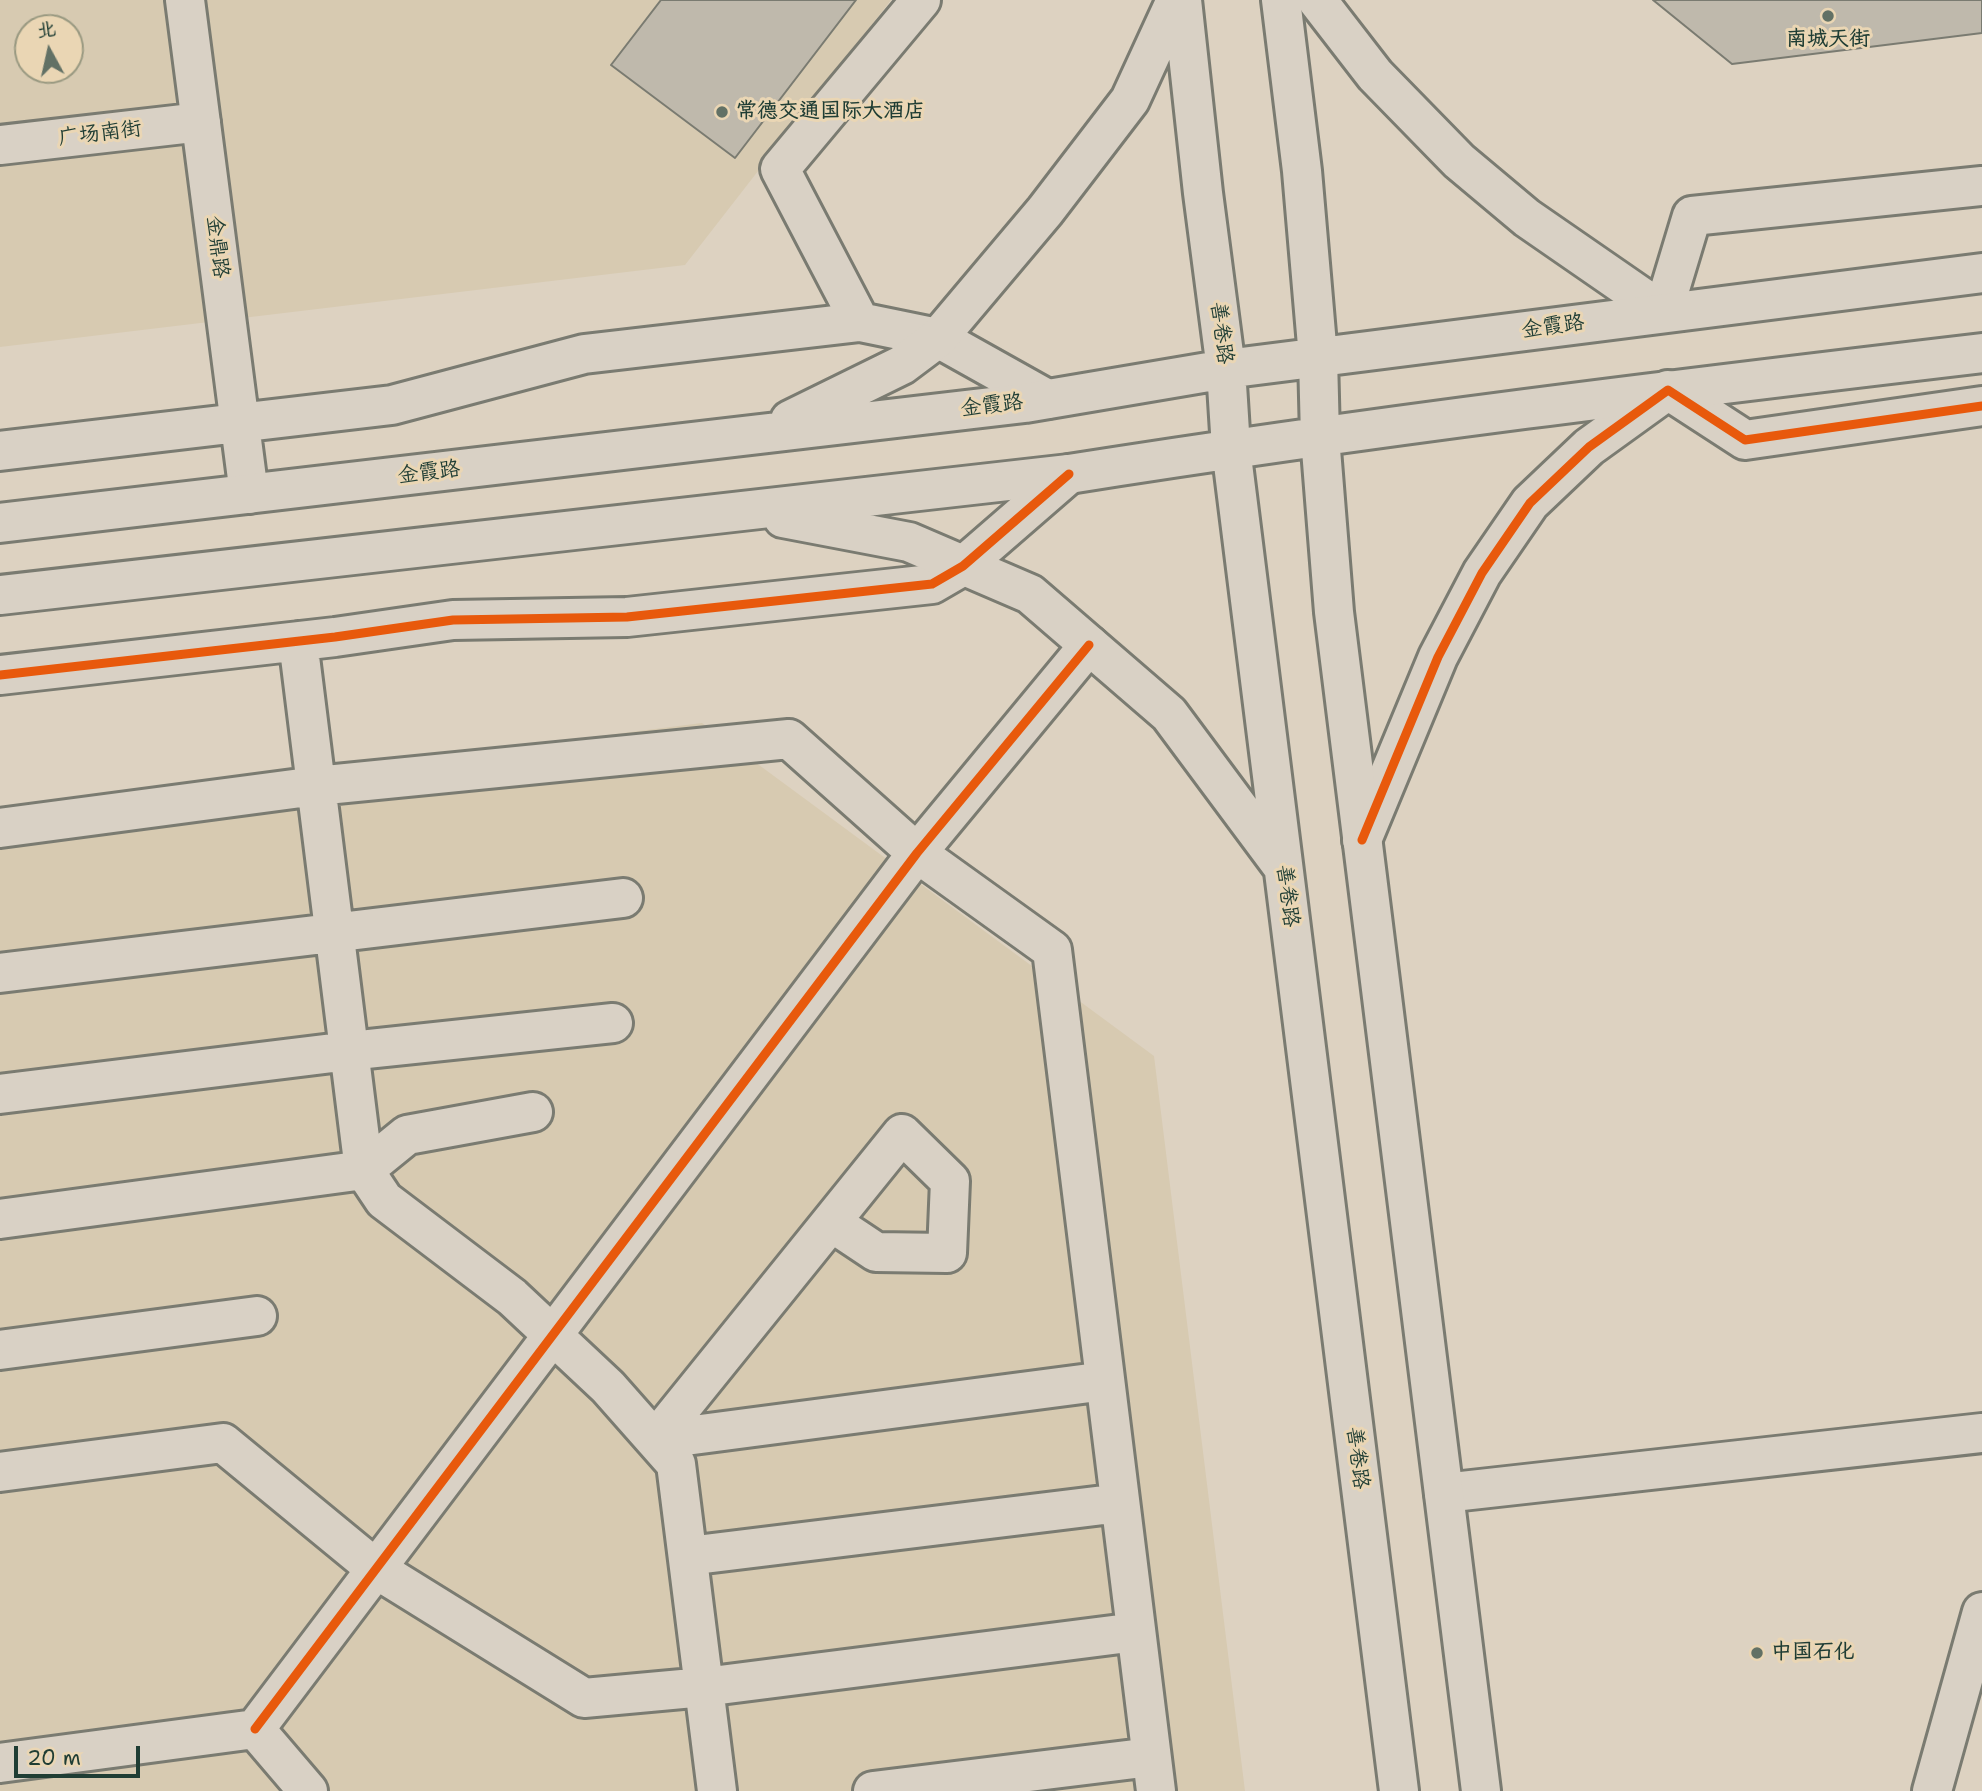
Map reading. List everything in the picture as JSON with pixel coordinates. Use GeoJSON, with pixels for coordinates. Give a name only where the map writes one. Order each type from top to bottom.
{"type":"FeatureCollection","features":[{"type":"Feature","properties":{"kind":"main road","name":"金鼎路"},"geometry":{"type":"LineString","coordinates":[[185,0],[249,494]]}},
{"type":"Feature","properties":{"kind":"main road"},"geometry":{"type":"LineString","coordinates":[[860,322],[780,169],[920,0]]}},
{"type":"Feature","properties":{"kind":"main road"},"geometry":{"type":"LineString","coordinates":[[765,433],[902,365],[938,338],[1045,211],[1130,100],[1176,0]]}},
{"type":"Feature","properties":{"kind":"main road","name":"善卷路"},"geometry":{"type":"LineString","coordinates":[[1182,0],[1226,369],[1231,448],[1399,1791]]}},
{"type":"Feature","properties":{"kind":"main road"},"geometry":{"type":"LineString","coordinates":[[1281,0],[1302,171],[1318,357],[1320,437],[1334,612],[1481,1791]]}},
{"type":"Feature","properties":{"kind":"main road"},"geometry":{"type":"LineString","coordinates":[[1317,0],[1375,75],[1459,161],[1527,218],[1664,312],[1692,216],[1982,186]]}},
{"type":"Feature","properties":{"kind":"main road","name":"广场南街"},"geometry":{"type":"LineString","coordinates":[[1,135],[201,122]]}},
{"type":"Feature","properties":{"kind":"main road","name":"金霞路"},"geometry":{"type":"LineString","coordinates":[[0,523],[1047,399],[1226,369],[1982,273]]}},
{"type":"Feature","properties":{"kind":"main road"},"geometry":{"type":"LineString","coordinates":[[0,451],[391,405],[584,354],[860,322],[938,338],[1047,399]]}},
{"type":"Feature","properties":{"kind":"main road"},"geometry":{"type":"LineString","coordinates":[[0,595],[1069,474],[1231,448],[1668,390],[1982,353]]}},
{"type":"Feature","properties":{"kind":"main road"},"geometry":{"type":"LineString","coordinates":[[1668,390],[1745,440],[1982,406]]}},
{"type":"Feature","properties":{"kind":"main road"},"geometry":{"type":"LineString","coordinates":[[1362,840],[1438,657],[1482,573],[1530,503],[1589,447],[1668,390]]}},
{"type":"Feature","properties":{"kind":"main road"},"geometry":{"type":"LineString","coordinates":[[0,675],[298,641],[453,620],[627,617],[932,584],[964,566],[1069,474]]}},
{"type":"Feature","properties":{"kind":"main road"},"geometry":{"type":"LineString","coordinates":[[747,511],[909,542],[1030,594],[1169,714],[1283,868]]}},
{"type":"Feature","properties":{"kind":"main road"},"geometry":{"type":"LineString","coordinates":[[298,641],[364,1170],[384,1199],[512,1297],[553,1335],[608,1387],[676,1464],[718,1791]]}},
{"type":"Feature","properties":{"kind":"main road"},"geometry":{"type":"LineString","coordinates":[[0,1763],[255,1729],[917,853],[1089,645]]}},
{"type":"Feature","properties":{"kind":"main road"},"geometry":{"type":"LineString","coordinates":[[0,828],[316,786],[789,739],[917,853],[1052,950],[1153,1774],[873,1791]]}},
{"type":"Feature","properties":{"kind":"main road"},"geometry":{"type":"LineString","coordinates":[[0,973],[623,898]]}},
{"type":"Feature","properties":{"kind":"main road"},"geometry":{"type":"LineString","coordinates":[[0,1094],[349,1051],[613,1023]]}},
{"type":"Feature","properties":{"kind":"main road"},"geometry":{"type":"LineString","coordinates":[[0,1219],[364,1170],[407,1136],[533,1112]]}},
{"type":"Feature","properties":{"kind":"main road"},"geometry":{"type":"LineString","coordinates":[[655,1440],[831,1222]]}},
{"type":"Feature","properties":{"kind":"main road"},"geometry":{"type":"LineString","coordinates":[[0,1350],[257,1316]]}},
{"type":"Feature","properties":{"kind":"main road"},"geometry":{"type":"LineString","coordinates":[[655,1440],[1105,1381]]}},
{"type":"Feature","properties":{"kind":"main road"},"geometry":{"type":"LineString","coordinates":[[1444,1493],[1982,1433]]}},
{"type":"Feature","properties":{"kind":"main road"},"geometry":{"type":"LineString","coordinates":[[0,1472],[223,1443],[376,1569],[584,1698],[704,1687],[1136,1632]]}},
{"type":"Feature","properties":{"kind":"main road"},"geometry":{"type":"LineString","coordinates":[[688,1556],[1120,1503]]}},
{"type":"Feature","properties":{"kind":"main road"},"geometry":{"type":"LineString","coordinates":[[1932,1791],[1982,1612]]}},
{"type":"Feature","properties":{"kind":"main road"},"geometry":{"type":"LineString","coordinates":[[255,1729],[308,1791]]}},
{"type":"Feature","properties":{"kind":"shaded area"},"geometry":{"type":"Polygon","coordinates":[[[0,0],[891,0],[685,265],[0,347],[0,0]]]}},
{"type":"Feature","properties":{"kind":"shaded area"},"geometry":{"type":"Polygon","coordinates":[[[702,723],[1154,1056],[1245,1791],[0,1791],[0,812],[702,723]]]}},
{"type":"Feature","properties":{"kind":"building","name":"常德交通国际大酒店"},"geometry":{"type":"Polygon","coordinates":[[[661,0],[856,0],[735,158],[611,65],[661,0]]]}},
{"type":"Feature","properties":{"kind":"building","name":"南城天街"},"geometry":{"type":"Polygon","coordinates":[[[1653,0],[1982,0],[1982,33],[1732,64],[1653,0]]]}},
{"type":"Feature","properties":{"kind":"cycle path"},"geometry":{"type":"LineString","coordinates":[[1362,840],[1438,657],[1482,573],[1530,503],[1589,447],[1668,390],[1745,440],[1982,406]]}},
{"type":"Feature","properties":{"kind":"cycle path"},"geometry":{"type":"LineString","coordinates":[[0,675],[335,637],[453,620],[627,617],[932,584],[963,566],[1069,474]]}},
{"type":"Feature","properties":{"kind":"cycle path"},"geometry":{"type":"LineString","coordinates":[[255,1729],[917,853],[1089,645]]}},
{"type":"Feature","properties":{"kind":"place","name":"南城天街"},"geometry":{"type":"Point","coordinates":[1828,16]}},
{"type":"Feature","properties":{"kind":"place","name":"常德交通国际大酒店"},"geometry":{"type":"Point","coordinates":[722,112]}},
{"type":"Feature","properties":{"kind":"place","name":"中国石化"},"geometry":{"type":"Point","coordinates":[1757,1653]}}]}
